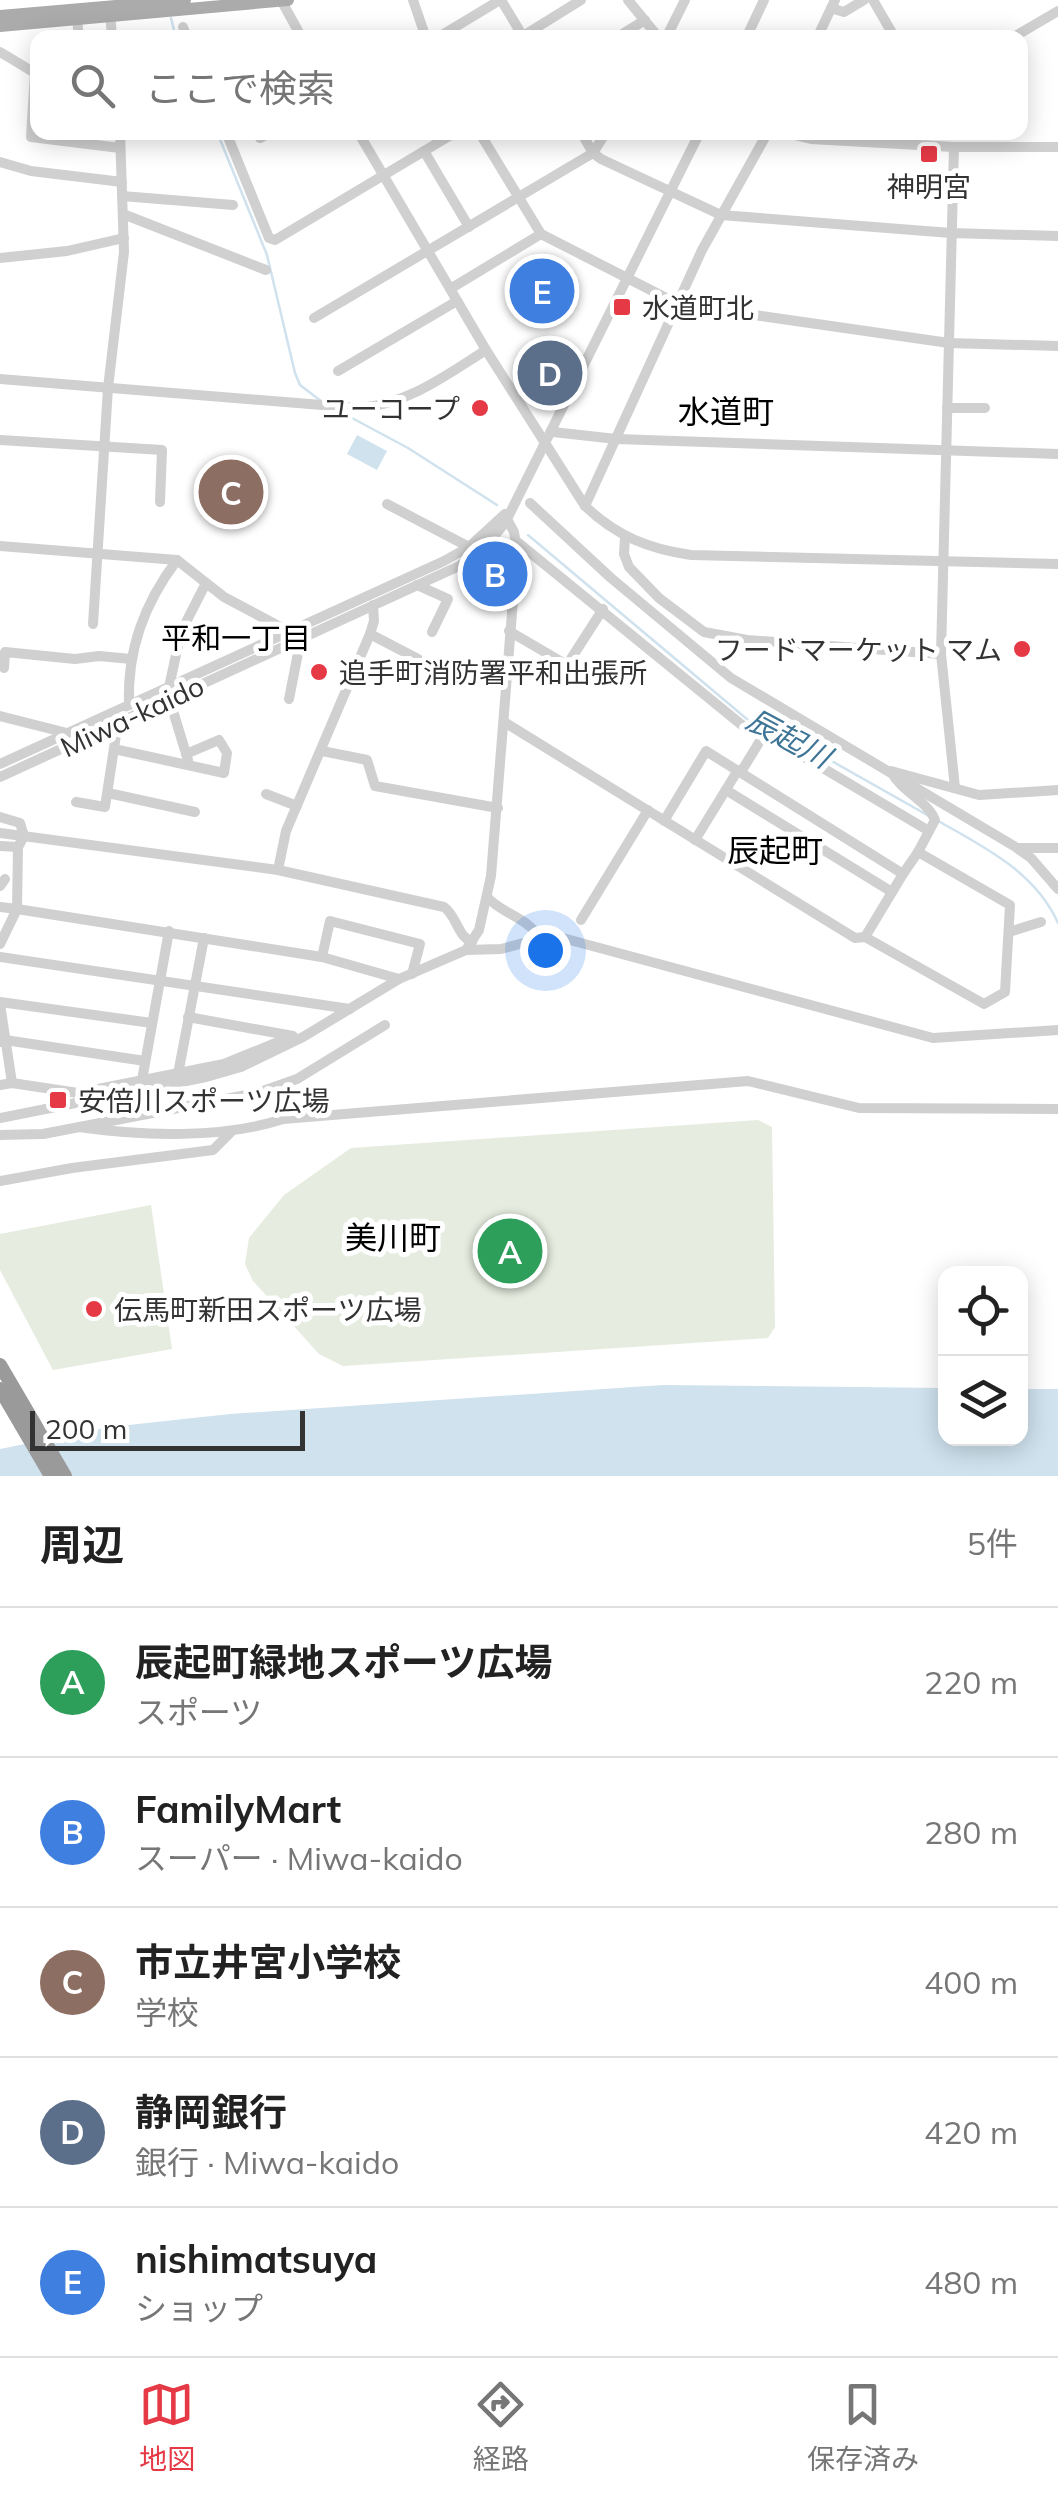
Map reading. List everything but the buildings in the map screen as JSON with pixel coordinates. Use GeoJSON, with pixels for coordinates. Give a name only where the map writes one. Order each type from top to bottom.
{"type":"FeatureCollection","features":[{"type":"Feature","properties":{"kind":"highway"},"geometry":{"type":"LineString","coordinates":[[2,1374],[51,1476]]}},
{"type":"Feature","properties":{"kind":"highway"},"geometry":{"type":"LineString","coordinates":[[2,1374],[65,1476]]}},
{"type":"Feature","properties":{"kind":"main road"},"geometry":{"type":"LineString","coordinates":[[0,26],[77,19],[185,0]]}},
{"type":"Feature","properties":{"kind":"main road"},"geometry":{"type":"LineString","coordinates":[[0,16],[283,0]]}},
{"type":"Feature","properties":{"kind":"street"},"geometry":{"type":"LineString","coordinates":[[283,0],[296,30]]}},
{"type":"Feature","properties":{"kind":"street"},"geometry":{"type":"LineString","coordinates":[[413,0],[423,30]]}},
{"type":"Feature","properties":{"kind":"street"},"geometry":{"type":"LineString","coordinates":[[449,30],[500,0],[519,30]]}},
{"type":"Feature","properties":{"kind":"street"},"geometry":{"type":"LineString","coordinates":[[535,30],[581,0]]}},
{"type":"Feature","properties":{"kind":"street"},"geometry":{"type":"LineString","coordinates":[[628,0],[654,30]]}},
{"type":"Feature","properties":{"kind":"street"},"geometry":{"type":"LineString","coordinates":[[667,30],[685,0]]}},
{"type":"Feature","properties":{"kind":"street"},"geometry":{"type":"LineString","coordinates":[[750,30],[764,0]]}},
{"type":"Feature","properties":{"kind":"street"},"geometry":{"type":"LineString","coordinates":[[820,30],[831,3],[844,12],[864,0]]}},
{"type":"Feature","properties":{"kind":"street"},"geometry":{"type":"LineString","coordinates":[[873,0],[890,30]]}},
{"type":"Feature","properties":{"kind":"street"},"geometry":{"type":"LineString","coordinates":[[110,11],[111,30]]}},
{"type":"Feature","properties":{"kind":"street"},"geometry":{"type":"LineString","coordinates":[[1026,30],[1058,11]]}},
{"type":"Feature","properties":{"kind":"street"},"geometry":{"type":"LineString","coordinates":[[77,19],[78,30]]}},
{"type":"Feature","properties":{"kind":"street"},"geometry":{"type":"LineString","coordinates":[[629,30],[645,20]]}},
{"type":"Feature","properties":{"kind":"street"},"geometry":{"type":"LineString","coordinates":[[0,52],[30,70]]}},
{"type":"Feature","properties":{"kind":"street"},"geometry":{"type":"LineString","coordinates":[[55,140],[120,148]]}},
{"type":"Feature","properties":{"kind":"street"},"geometry":{"type":"LineString","coordinates":[[93,624],[108,388],[124,238],[120,140]]}},
{"type":"Feature","properties":{"kind":"street"},"geometry":{"type":"LineString","coordinates":[[229,140],[269,238],[275,240],[443,140]]}},
{"type":"Feature","properties":{"kind":"street"},"geometry":{"type":"LineString","coordinates":[[363,140],[546,447],[586,506],[625,537],[653,548],[691,555],[1058,564]]}},
{"type":"Feature","properties":{"kind":"street"},"geometry":{"type":"LineString","coordinates":[[485,140],[541,234],[678,304],[949,344],[1058,346]]}},
{"type":"Feature","properties":{"kind":"street"},"geometry":{"type":"LineString","coordinates":[[586,140],[593,153],[721,215],[951,233],[1058,236]]}},
{"type":"Feature","properties":{"kind":"street"},"geometry":{"type":"LineString","coordinates":[[314,318],[593,153],[601,140]]}},
{"type":"Feature","properties":{"kind":"street","name":"Miwa-kaido"},"geometry":{"type":"LineString","coordinates":[[0,764],[130,706],[301,638],[459,566],[483,549],[504,524],[546,447],[696,140]]}},
{"type":"Feature","properties":{"kind":"street"},"geometry":{"type":"LineString","coordinates":[[586,506],[721,215],[763,140]]}},
{"type":"Feature","properties":{"kind":"street"},"geometry":{"type":"LineString","coordinates":[[829,140],[955,147],[1058,147]]}},
{"type":"Feature","properties":{"kind":"street"},"geometry":{"type":"LineString","coordinates":[[952,140],[955,147],[941,654],[956,788]]}},
{"type":"Feature","properties":{"kind":"street"},"geometry":{"type":"LineString","coordinates":[[424,152],[469,227]]}},
{"type":"Feature","properties":{"kind":"street"},"geometry":{"type":"LineString","coordinates":[[0,162],[31,171],[122,182]]}},
{"type":"Feature","properties":{"kind":"street"},"geometry":{"type":"LineString","coordinates":[[122,196],[233,204]]}},
{"type":"Feature","properties":{"kind":"street"},"geometry":{"type":"LineString","coordinates":[[122,214],[266,270]]}},
{"type":"Feature","properties":{"kind":"street"},"geometry":{"type":"LineString","coordinates":[[450,289],[541,234]]}},
{"type":"Feature","properties":{"kind":"street"},"geometry":{"type":"LineString","coordinates":[[0,258],[68,251],[124,238]]}},
{"type":"Feature","properties":{"kind":"street"},"geometry":{"type":"LineString","coordinates":[[338,371],[457,301]]}},
{"type":"Feature","properties":{"kind":"street"},"geometry":{"type":"LineString","coordinates":[[0,380],[368,408],[412,396],[486,350]]}},
{"type":"Feature","properties":{"kind":"street"},"geometry":{"type":"LineString","coordinates":[[947,408],[984,408]]}},
{"type":"Feature","properties":{"kind":"street"},"geometry":{"type":"LineString","coordinates":[[552,432],[616,439],[1058,454]]}},
{"type":"Feature","properties":{"kind":"street"},"geometry":{"type":"LineString","coordinates":[[0,440],[162,450],[160,502]]}},
{"type":"Feature","properties":{"kind":"street","name":"Miwa-kaido"},"geometry":{"type":"LineString","coordinates":[[0,777],[118,722],[289,632],[444,562],[469,546],[516,502]]}},
{"type":"Feature","properties":{"kind":"street"},"geometry":{"type":"LineString","coordinates":[[530,503],[611,578],[731,678],[1017,848],[1058,889]]}},
{"type":"Feature","properties":{"kind":"street"},"geometry":{"type":"LineString","coordinates":[[387,504],[469,546]]}},
{"type":"Feature","properties":{"kind":"street"},"geometry":{"type":"LineString","coordinates":[[504,524],[516,540],[740,724],[784,745],[929,831]]}},
{"type":"Feature","properties":{"kind":"street"},"geometry":{"type":"LineString","coordinates":[[625,537],[624,554],[629,567],[659,598],[704,632],[748,640],[941,654]]}},
{"type":"Feature","properties":{"kind":"street"},"geometry":{"type":"LineString","coordinates":[[0,1118],[242,1067],[469,946],[479,930],[487,898],[498,808],[516,540]]}},
{"type":"Feature","properties":{"kind":"street"},"geometry":{"type":"LineString","coordinates":[[0,546],[177,560],[224,597],[301,638],[289,699]]}},
{"type":"Feature","properties":{"kind":"street"},"geometry":{"type":"LineString","coordinates":[[130,706],[131,658],[139,627],[177,560]]}},
{"type":"Feature","properties":{"kind":"street"},"geometry":{"type":"LineString","coordinates":[[114,749],[188,760],[169,693],[181,632],[206,583]]}},
{"type":"Feature","properties":{"kind":"street"},"geometry":{"type":"LineString","coordinates":[[417,585],[448,599],[432,632]]}},
{"type":"Feature","properties":{"kind":"street"},"geometry":{"type":"LineString","coordinates":[[278,870],[286,831],[370,634],[373,605]]}},
{"type":"Feature","properties":{"kind":"street"},"geometry":{"type":"LineString","coordinates":[[510,631],[566,665],[603,609]]}},
{"type":"Feature","properties":{"kind":"street"},"geometry":{"type":"LineString","coordinates":[[370,634],[418,659]]}},
{"type":"Feature","properties":{"kind":"street"},"geometry":{"type":"LineString","coordinates":[[4,668],[5,652],[64,659],[131,658]]}},
{"type":"Feature","properties":{"kind":"street"},"geometry":{"type":"LineString","coordinates":[[0,716],[69,733]]}},
{"type":"Feature","properties":{"kind":"street"},"geometry":{"type":"LineString","coordinates":[[76,802],[105,807],[118,722]]}},
{"type":"Feature","properties":{"kind":"street"},"geometry":{"type":"LineString","coordinates":[[504,722],[855,938],[865,937],[984,1004],[1006,992],[1010,905],[918,852]]}},
{"type":"Feature","properties":{"kind":"street"},"geometry":{"type":"LineString","coordinates":[[696,840],[763,736]]}},
{"type":"Feature","properties":{"kind":"street"},"geometry":{"type":"LineString","coordinates":[[322,751],[366,760],[375,786],[498,808]]}},
{"type":"Feature","properties":{"kind":"street"},"geometry":{"type":"LineString","coordinates":[[664,820],[706,751],[904,874]]}},
{"type":"Feature","properties":{"kind":"street"},"geometry":{"type":"LineString","coordinates":[[891,771],[989,796],[1058,790]]}},
{"type":"Feature","properties":{"kind":"street"},"geometry":{"type":"LineString","coordinates":[[865,937],[934,820],[932,811],[897,784],[891,771]]}},
{"type":"Feature","properties":{"kind":"street"},"geometry":{"type":"LineString","coordinates":[[726,790],[892,892]]}},
{"type":"Feature","properties":{"kind":"street"},"geometry":{"type":"LineString","coordinates":[[108,793],[195,812]]}},
{"type":"Feature","properties":{"kind":"street"},"geometry":{"type":"LineString","coordinates":[[266,794],[298,806]]}},
{"type":"Feature","properties":{"kind":"street"},"geometry":{"type":"LineString","coordinates":[[581,920],[648,810]]}},
{"type":"Feature","properties":{"kind":"street"},"geometry":{"type":"LineString","coordinates":[[0,818],[20,823],[21,842],[17,909],[0,944]]}},
{"type":"Feature","properties":{"kind":"street"},"geometry":{"type":"LineString","coordinates":[[0,832],[21,842]]}},
{"type":"Feature","properties":{"kind":"street"},"geometry":{"type":"LineString","coordinates":[[0,846],[21,842],[278,870],[444,907],[469,946],[491,951],[539,938],[559,937],[933,1038],[1054,1031]]}},
{"type":"Feature","properties":{"kind":"street"},"geometry":{"type":"LineString","coordinates":[[1017,848],[1058,848]]}},
{"type":"Feature","properties":{"kind":"street"},"geometry":{"type":"LineString","coordinates":[[487,898],[534,928],[539,938]]}},
{"type":"Feature","properties":{"kind":"street"},"geometry":{"type":"LineString","coordinates":[[0,907],[322,956],[399,980]]}},
{"type":"Feature","properties":{"kind":"street"},"geometry":{"type":"LineString","coordinates":[[322,956],[330,921],[420,944],[412,974]]}},
{"type":"Feature","properties":{"kind":"street"},"geometry":{"type":"LineString","coordinates":[[1009,932],[1040,922]]}},
{"type":"Feature","properties":{"kind":"street"},"geometry":{"type":"LineString","coordinates":[[142,1080],[169,932]]}},
{"type":"Feature","properties":{"kind":"street"},"geometry":{"type":"LineString","coordinates":[[178,1074],[204,938]]}},
{"type":"Feature","properties":{"kind":"street"},"geometry":{"type":"LineString","coordinates":[[0,957],[350,1010]]}},
{"type":"Feature","properties":{"kind":"street"},"geometry":{"type":"LineString","coordinates":[[152,1023],[0,1003],[6,1084],[78,1093],[232,1062],[298,1036]]}},
{"type":"Feature","properties":{"kind":"street"},"geometry":{"type":"LineString","coordinates":[[188,1018],[298,1036]]}},
{"type":"Feature","properties":{"kind":"street"},"geometry":{"type":"LineString","coordinates":[[0,1135],[43,1134],[279,1086],[385,1025]]}},
{"type":"Feature","properties":{"kind":"street"},"geometry":{"type":"LineString","coordinates":[[3,1041],[146,1062]]}},
{"type":"Feature","properties":{"kind":"street"},"geometry":{"type":"LineString","coordinates":[[78,1127],[105,1131],[232,1132],[283,1119],[748,1082],[766,1083],[859,1108],[1057,1109]]}},
{"type":"Feature","properties":{"kind":"street"},"geometry":{"type":"LineString","coordinates":[[0,1182],[72,1168],[213,1150],[232,1132]]}},
{"type":"Feature","properties":{"kind":"shaded area"},"geometry":{"type":"Polygon","coordinates":[[[758,1120],[772,1127],[775,1327],[768,1338],[343,1366],[319,1354],[253,1281],[245,1264],[249,1238],[284,1195],[351,1148],[758,1120]]]}},
{"type":"Feature","properties":{"kind":"shaded area","name":"伝馬町新田スポーツ広場"},"geometry":{"type":"Polygon","coordinates":[[[151,1205],[172,1349],[53,1370],[0,1270],[0,1234],[151,1205]]]}},
{"type":"Feature","properties":{"kind":"water"},"geometry":{"type":"Polygon","coordinates":[[[357,435],[387,451],[377,470],[347,454],[357,435]]]}},
{"type":"Feature","properties":{"kind":"water"},"geometry":{"type":"Polygon","coordinates":[[[663,1385],[938,1388],[938,1446],[1028,1446],[1028,1389],[1058,1389],[1058,1476],[0,1476],[0,1449],[110,1427],[230,1414],[663,1385]]]}},
{"type":"Feature","properties":{"kind":"waterway"},"geometry":{"type":"LineString","coordinates":[[171,18],[174,30]]}},
{"type":"Feature","properties":{"kind":"waterway"},"geometry":{"type":"LineString","coordinates":[[220,140],[267,255],[295,373],[300,385],[321,401]]}},
{"type":"Feature","properties":{"kind":"waterway"},"geometry":{"type":"LineString","coordinates":[[337,410],[408,448],[497,505]]}},
{"type":"Feature","properties":{"kind":"waterway","name":"辰起川"},"geometry":{"type":"LineString","coordinates":[[528,535],[754,725],[775,729],[929,816]]}},
{"type":"Feature","properties":{"kind":"waterway","name":"辰起川"},"geometry":{"type":"LineString","coordinates":[[940,822],[992,852],[1023,876],[1058,923]]}},
{"type":"Feature","properties":{"kind":"place","name":"神明宮"},"geometry":{"type":"Point","coordinates":[929,154]}},
{"type":"Feature","properties":{"kind":"place","name":"nishimatsuya"},"geometry":{"type":"Point","coordinates":[542,291]}},
{"type":"Feature","properties":{"kind":"place","name":"水道町北"},"geometry":{"type":"Point","coordinates":[622,307]}},
{"type":"Feature","properties":{"kind":"place","name":"静岡銀行"},"geometry":{"type":"Point","coordinates":[550,373]}},
{"type":"Feature","properties":{"kind":"place","name":"ユーコープ"},"geometry":{"type":"Point","coordinates":[480,408]}},
{"type":"Feature","properties":{"kind":"place","name":"市立井宮小学校"},"geometry":{"type":"Point","coordinates":[231,492]}},
{"type":"Feature","properties":{"kind":"place","name":"FamilyMart"},"geometry":{"type":"Point","coordinates":[495,574]}},
{"type":"Feature","properties":{"kind":"place","name":"フードマーケット マム"},"geometry":{"type":"Point","coordinates":[1022,649]}},
{"type":"Feature","properties":{"kind":"place","name":"追手町消防署平和出張所"},"geometry":{"type":"Point","coordinates":[319,672]}},
{"type":"Feature","properties":{"kind":"place","name":"安倍川スポーツ広場"},"geometry":{"type":"Point","coordinates":[58,1100]}},
{"type":"Feature","properties":{"kind":"place","name":"辰起町緑地スポーツ広場"},"geometry":{"type":"Point","coordinates":[510,1251]}},
{"type":"Feature","properties":{"kind":"place","name":"伝馬町新田スポーツ広場"},"geometry":{"type":"Point","coordinates":[94,1309]}},
{"type":"Feature","properties":{"kind":"district","name":"水道町"},"geometry":{"type":"Point","coordinates":[726,411]}},
{"type":"Feature","properties":{"kind":"district","name":"平和一丁目"},"geometry":{"type":"Point","coordinates":[236,638]}},
{"type":"Feature","properties":{"kind":"district","name":"辰起町"},"geometry":{"type":"Point","coordinates":[775,850]}},
{"type":"Feature","properties":{"kind":"district","name":"美川町"},"geometry":{"type":"Point","coordinates":[393,1237]}}]}
